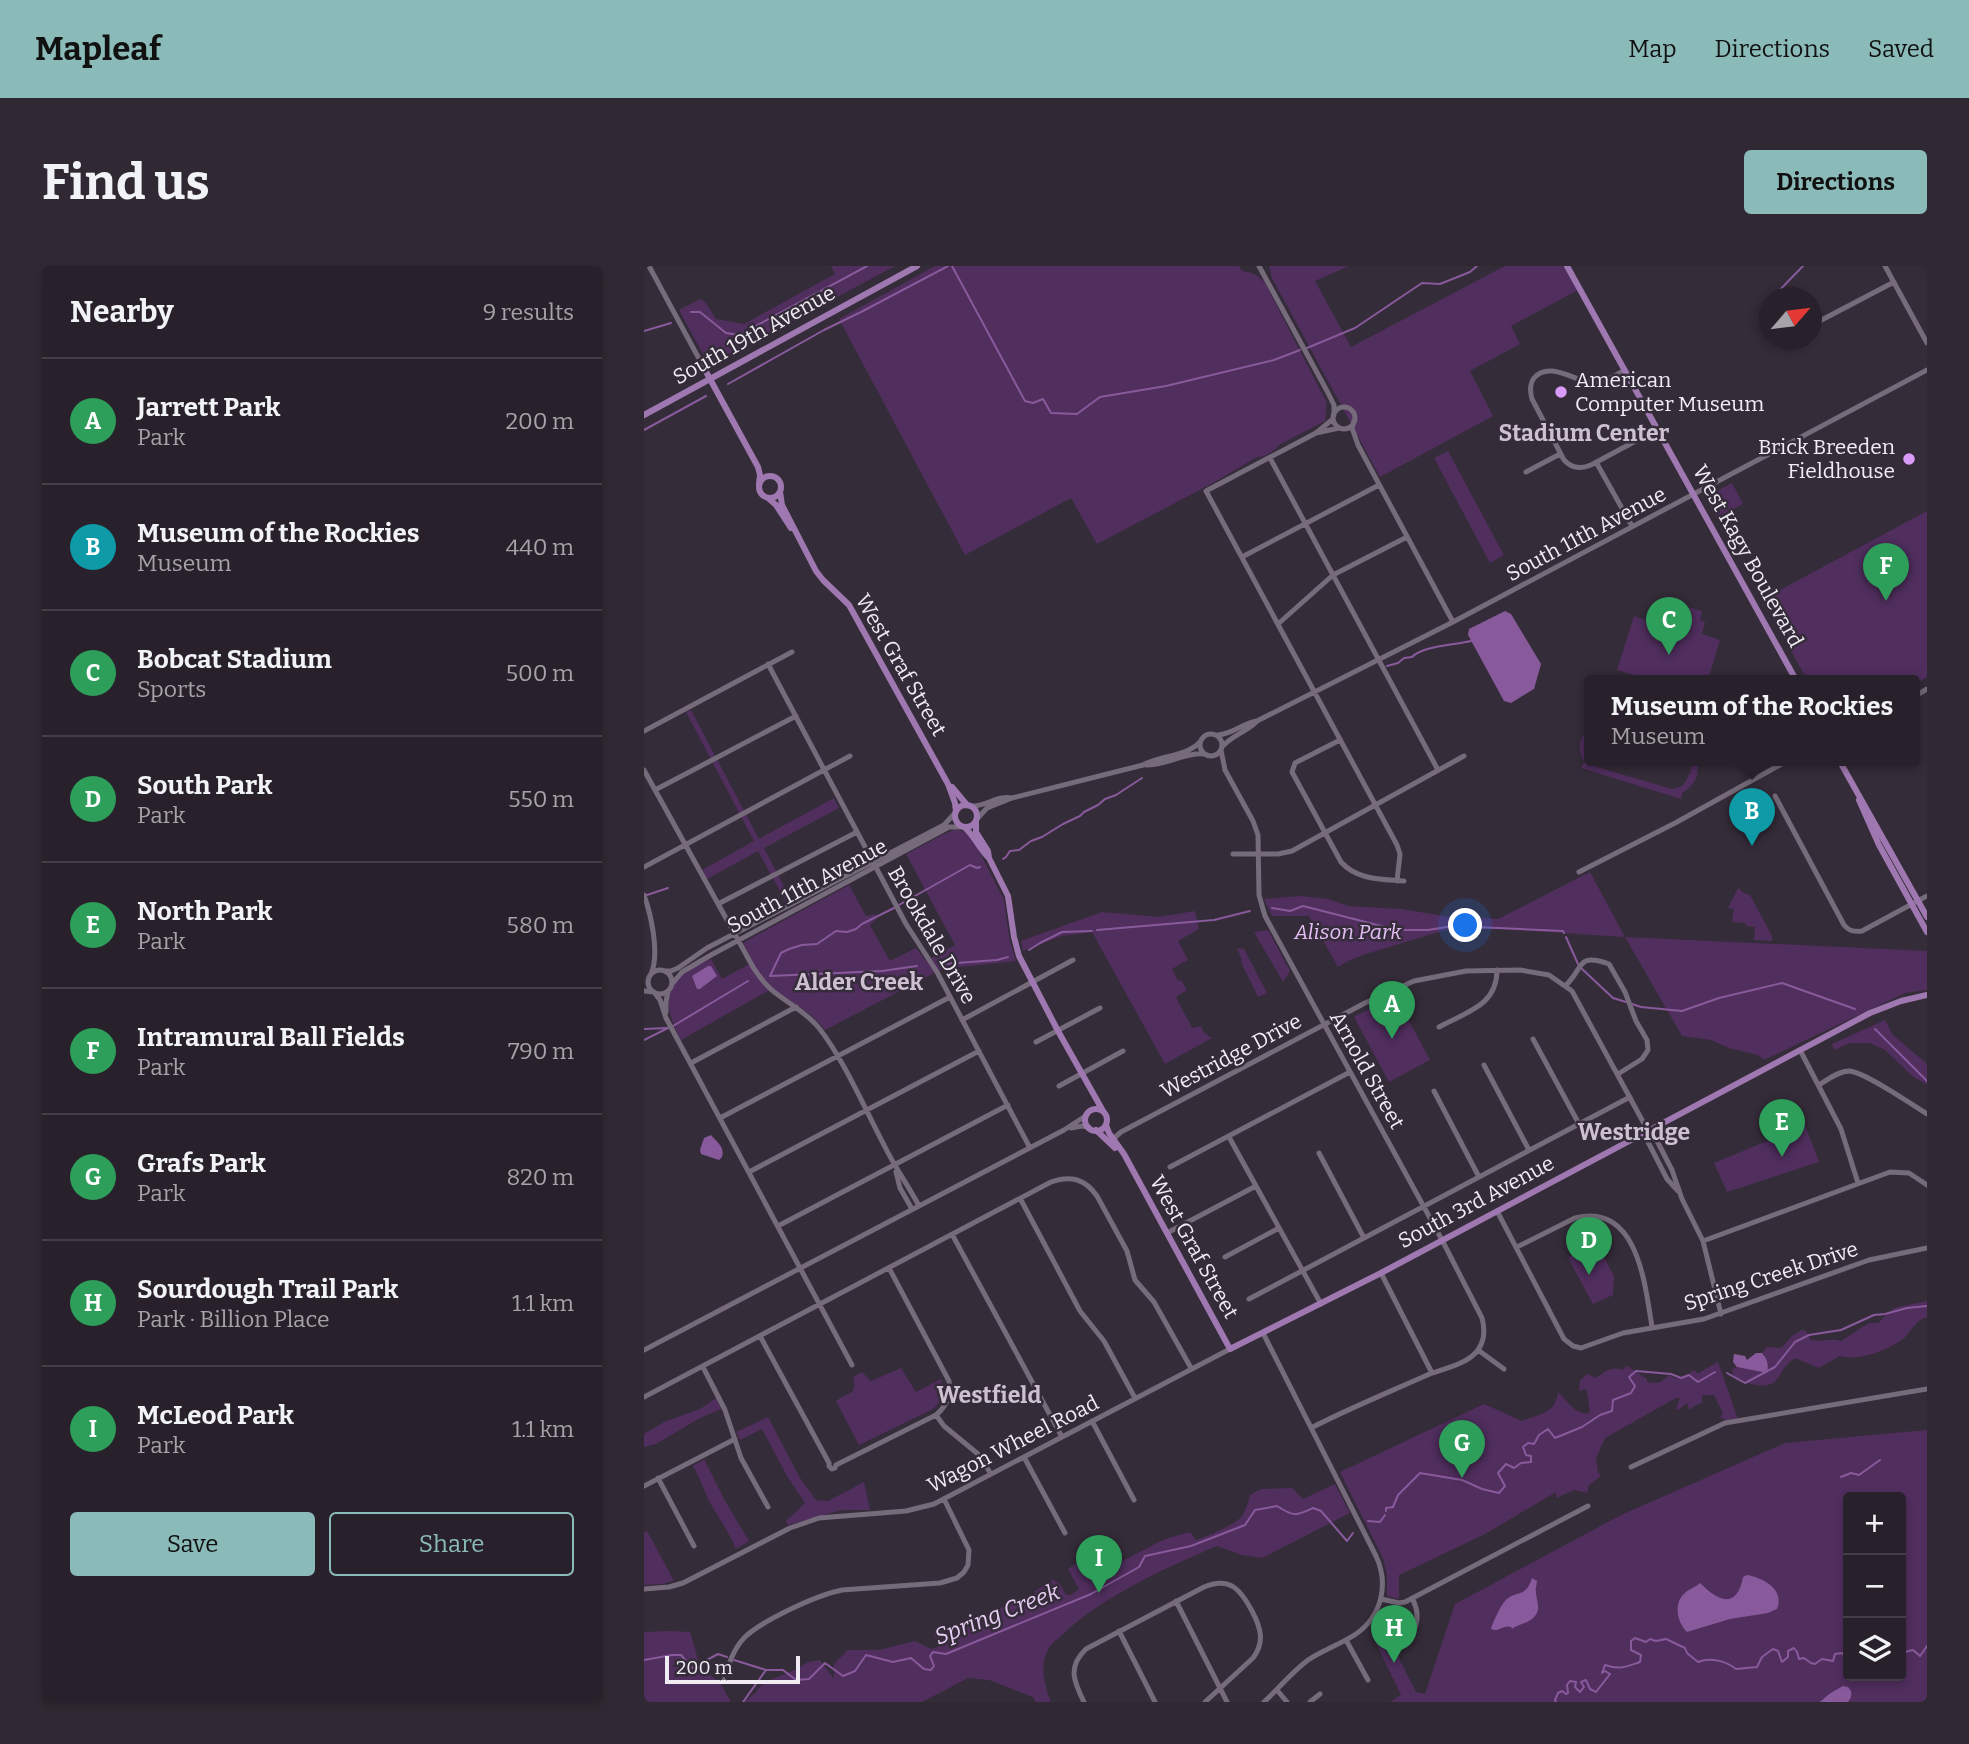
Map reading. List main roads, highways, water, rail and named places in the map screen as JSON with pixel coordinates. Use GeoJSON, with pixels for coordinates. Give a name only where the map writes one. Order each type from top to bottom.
{"type":"FeatureCollection","features":[{"type":"Feature","properties":{"kind":"main road","name":"South 19th Avenue"},"geometry":{"type":"LineString","coordinates":[[644,415],[917,266]]}},
{"type":"Feature","properties":{"kind":"main road","name":"West Kagy Boulevard"},"geometry":{"type":"LineString","coordinates":[[1567,266],[1793,675]]}},
{"type":"Feature","properties":{"kind":"main road"},"geometry":{"type":"LineString","coordinates":[[704,368],[759,471],[760,492],[766,497],[774,497],[780,492],[781,484],[767,473],[750,452]]}},
{"type":"Feature","properties":{"kind":"main road"},"geometry":{"type":"LineString","coordinates":[[759,484],[764,478],[774,477]]}},
{"type":"Feature","properties":{"kind":"main road","name":"West Graf Street"},"geometry":{"type":"LineString","coordinates":[[780,492],[781,502],[796,533],[823,580],[849,605],[948,783],[955,803],[957,823],[964,827],[982,853],[989,858]]}},
{"type":"Feature","properties":{"kind":"main road","name":"West Graf Street"},"geometry":{"type":"LineString","coordinates":[[766,497],[776,505],[796,533]]}},
{"type":"Feature","properties":{"kind":"main road"},"geometry":{"type":"LineString","coordinates":[[1842,766],[1927,917]]}},
{"type":"Feature","properties":{"kind":"main road","name":"West Graf Street"},"geometry":{"type":"LineString","coordinates":[[948,783],[976,813],[976,832],[988,851],[1008,896],[1016,946],[1032,982],[1103,1111]]}},
{"type":"Feature","properties":{"kind":"main road"},"geometry":{"type":"LineString","coordinates":[[1858,796],[1879,845],[1927,932]]}},
{"type":"Feature","properties":{"kind":"main road"},"geometry":{"type":"LineString","coordinates":[[956,812],[959,807],[968,806]]}},
{"type":"Feature","properties":{"kind":"main road"},"geometry":{"type":"LineString","coordinates":[[964,827],[972,825],[976,820]]}},
{"type":"Feature","properties":{"kind":"main road","name":"South 3rd Avenue"},"geometry":{"type":"LineString","coordinates":[[1230,1349],[1381,1273],[1883,1007],[1927,995]]}},
{"type":"Feature","properties":{"kind":"main road","name":"West Graf Street"},"geometry":{"type":"LineString","coordinates":[[1088,1113],[1092,1105],[1090,1090]]}},
{"type":"Feature","properties":{"kind":"main road"},"geometry":{"type":"LineString","coordinates":[[1096,1109],[1103,1111],[1107,1116],[1106,1125],[1102,1129],[1093,1129],[1086,1120],[1088,1113],[1096,1109]]}},
{"type":"Feature","properties":{"kind":"main road","name":"West Graf Street"},"geometry":{"type":"LineString","coordinates":[[1106,1125],[1230,1349]]}},
{"type":"Feature","properties":{"kind":"main road","name":"West Graf Street"},"geometry":{"type":"LineString","coordinates":[[1093,1129],[1110,1142],[1128,1163]]}},
{"type":"Feature","properties":{"kind":"main road"},"geometry":{"type":"LineString","coordinates":[[1224,1338],[1242,1343]]}},
{"type":"Feature","properties":{"kind":"waterway"},"geometry":{"type":"LineString","coordinates":[[691,312],[700,312],[726,333],[739,335],[867,266]]}},
{"type":"Feature","properties":{"kind":"waterway"},"geometry":{"type":"LineString","coordinates":[[728,384],[824,330],[948,266]]}},
{"type":"Feature","properties":{"kind":"waterway"},"geometry":{"type":"LineString","coordinates":[[952,266],[1025,401],[1033,403],[1043,399],[1051,413],[1077,414],[1100,397],[1166,386],[1274,360],[1300,350]]}},
{"type":"Feature","properties":{"kind":"waterway"},"geometry":{"type":"LineString","coordinates":[[1307,348],[1355,328],[1422,283],[1440,284],[1470,272],[1477,266]]}},
{"type":"Feature","properties":{"kind":"waterway"},"geometry":{"type":"LineString","coordinates":[[1783,287],[1803,266]]}},
{"type":"Feature","properties":{"kind":"waterway"},"geometry":{"type":"LineString","coordinates":[[644,331],[671,323]]}},
{"type":"Feature","properties":{"kind":"waterway"},"geometry":{"type":"LineString","coordinates":[[644,430],[706,396]]}},
{"type":"Feature","properties":{"kind":"waterway"},"geometry":{"type":"LineString","coordinates":[[1387,666],[1423,650],[1471,641]]}},
{"type":"Feature","properties":{"kind":"waterway"},"geometry":{"type":"LineString","coordinates":[[1003,859],[1010,851],[1019,850],[1142,778]]}},
{"type":"Feature","properties":{"kind":"waterway"},"geometry":{"type":"LineString","coordinates":[[899,905],[970,865],[980,867]]}},
{"type":"Feature","properties":{"kind":"waterway"},"geometry":{"type":"LineString","coordinates":[[647,895],[668,888]]}},
{"type":"Feature","properties":{"kind":"waterway"},"geometry":{"type":"LineString","coordinates":[[1272,908],[1290,911],[1303,906],[1397,930],[1428,930],[1453,926],[1564,933]]}},
{"type":"Feature","properties":{"kind":"waterway"},"geometry":{"type":"LineString","coordinates":[[894,908],[856,929],[836,931],[817,944],[802,945],[781,953],[770,976],[882,971],[917,966]]}},
{"type":"Feature","properties":{"kind":"waterway"},"geometry":{"type":"LineString","coordinates":[[1097,930],[1214,920],[1250,911]]}},
{"type":"Feature","properties":{"kind":"waterway"},"geometry":{"type":"LineString","coordinates":[[1029,950],[1062,932],[1092,931]]}},
{"type":"Feature","properties":{"kind":"waterway"},"geometry":{"type":"LineString","coordinates":[[1566,937],[1578,964]]}},
{"type":"Feature","properties":{"kind":"waterway"},"geometry":{"type":"LineString","coordinates":[[943,964],[1008,957]]}},
{"type":"Feature","properties":{"kind":"waterway"},"geometry":{"type":"LineString","coordinates":[[1581,968],[1613,998],[1626,1002]]}},
{"type":"Feature","properties":{"kind":"waterway"},"geometry":{"type":"LineString","coordinates":[[673,1026],[748,981]]}},
{"type":"Feature","properties":{"kind":"waterway"},"geometry":{"type":"LineString","coordinates":[[1632,1004],[1682,1011],[1719,998],[1782,983],[1855,1009]]}},
{"type":"Feature","properties":{"kind":"waterway"},"geometry":{"type":"LineString","coordinates":[[644,1029],[667,1028]]}},
{"type":"Feature","properties":{"kind":"waterway"},"geometry":{"type":"LineString","coordinates":[[644,1040],[668,1028]]}},
{"type":"Feature","properties":{"kind":"waterway"},"geometry":{"type":"LineString","coordinates":[[1875,1029],[1927,1081]]}},
{"type":"Feature","properties":{"kind":"waterway","name":"Spring Creek"},"geometry":{"type":"LineString","coordinates":[[1727,1373],[1745,1383],[1775,1367],[1795,1342],[1809,1335],[1841,1330],[1874,1315],[1927,1306]]}},
{"type":"Feature","properties":{"kind":"waterway","name":"Spring Creek"},"geometry":{"type":"LineString","coordinates":[[1386,1511],[1386,1508],[1393,1507],[1398,1495],[1420,1473],[1462,1480],[1499,1493],[1505,1486],[1498,1473],[1506,1464],[1514,1468],[1521,1463],[1531,1462],[1531,1456],[1526,1455],[1523,1447],[1528,1443],[1534,1444],[1539,1435],[1548,1429],[1555,1438],[1612,1411],[1613,1400],[1631,1393],[1635,1386],[1629,1377],[1636,1371],[1671,1374],[1681,1378],[1689,1375],[1698,1382],[1715,1372]]}},
{"type":"Feature","properties":{"kind":"waterway"},"geometry":{"type":"LineString","coordinates":[[1841,1477],[1851,1473],[1859,1475],[1880,1460]]}},
{"type":"Feature","properties":{"kind":"waterway","name":"Spring Creek"},"geometry":{"type":"LineString","coordinates":[[743,1702],[766,1670],[783,1670],[796,1680],[809,1679],[825,1663],[843,1676],[855,1671],[866,1655],[893,1662],[911,1658],[924,1669],[931,1670],[934,1666],[930,1656],[933,1652],[946,1654],[1091,1594],[1139,1567],[1145,1556],[1191,1546],[1245,1525],[1255,1510],[1277,1506],[1295,1514],[1313,1508],[1321,1511],[1347,1541],[1353,1533]]}},
{"type":"Feature","properties":{"kind":"waterway","name":"Spring Creek"},"geometry":{"type":"LineString","coordinates":[[1368,1521],[1380,1522],[1385,1515]]}},
{"type":"Feature","properties":{"kind":"waterway"},"geometry":{"type":"LineString","coordinates":[[1556,1702],[1558,1693],[1568,1693],[1567,1685],[1570,1681],[1576,1682],[1575,1687],[1580,1692],[1584,1687],[1581,1682],[1586,1680],[1590,1689],[1596,1692],[1610,1674],[1605,1671],[1602,1673],[1605,1665],[1622,1667],[1640,1662],[1641,1655],[1631,1650],[1631,1641],[1635,1638],[1646,1642],[1650,1639],[1666,1639],[1685,1648],[1698,1662],[1718,1661],[1736,1669],[1757,1667],[1762,1657],[1773,1649],[1778,1651],[1782,1662],[1788,1657],[1788,1651],[1794,1648],[1799,1659],[1804,1658],[1815,1664],[1822,1659],[1833,1661],[1835,1654],[1843,1654]]}},
{"type":"Feature","properties":{"kind":"waterway"},"geometry":{"type":"LineString","coordinates":[[1906,1652],[1913,1650],[1920,1656],[1927,1646]]}},
{"type":"Feature","properties":{"kind":"waterway"},"geometry":{"type":"LineString","coordinates":[[644,1660],[681,1655],[692,1668],[718,1654],[727,1657]]}},
{"type":"Feature","properties":{"kind":"waterway"},"geometry":{"type":"LineString","coordinates":[[734,1660],[766,1670]]}},
{"type":"Feature","properties":{"kind":"place","name":"American Computer Museum"},"geometry":{"type":"Point","coordinates":[1561,392]}},
{"type":"Feature","properties":{"kind":"place","name":"Brick Breeden Fieldhouse"},"geometry":{"type":"Point","coordinates":[1909,459]}},
{"type":"Feature","properties":{"kind":"place","name":"Intramural Ball Fields"},"geometry":{"type":"Point","coordinates":[1886,601]}},
{"type":"Feature","properties":{"kind":"place","name":"Bobcat Stadium"},"geometry":{"type":"Point","coordinates":[1669,655]}},
{"type":"Feature","properties":{"kind":"place","name":"Museum of the Rockies"},"geometry":{"type":"Point","coordinates":[1752,846]}},
{"type":"Feature","properties":{"kind":"place","name":"Jarrett Park"},"geometry":{"type":"Point","coordinates":[1392,1039]}},
{"type":"Feature","properties":{"kind":"place","name":"North Park"},"geometry":{"type":"Point","coordinates":[1782,1157]}},
{"type":"Feature","properties":{"kind":"place","name":"South Park"},"geometry":{"type":"Point","coordinates":[1589,1275]}},
{"type":"Feature","properties":{"kind":"place","name":"Grafs Park"},"geometry":{"type":"Point","coordinates":[1462,1478]}},
{"type":"Feature","properties":{"kind":"place","name":"McLeod Park"},"geometry":{"type":"Point","coordinates":[1099,1593]}},
{"type":"Feature","properties":{"kind":"place","name":"Sourdough Trail Park"},"geometry":{"type":"Point","coordinates":[1394,1663]}},
{"type":"Feature","properties":{"kind":"district","name":"Stadium Center"},"geometry":{"type":"Point","coordinates":[1584,433]}},
{"type":"Feature","properties":{"kind":"district","name":"Alder Creek"},"geometry":{"type":"Point","coordinates":[859,982]}},
{"type":"Feature","properties":{"kind":"district","name":"Westridge"},"geometry":{"type":"Point","coordinates":[1634,1132]}},
{"type":"Feature","properties":{"kind":"district","name":"Westfield"},"geometry":{"type":"Point","coordinates":[989,1395]}},
{"type":"Feature","properties":{"kind":"park label","name":"Alison Park"},"geometry":{"type":"Point","coordinates":[1348,932]}}]}
